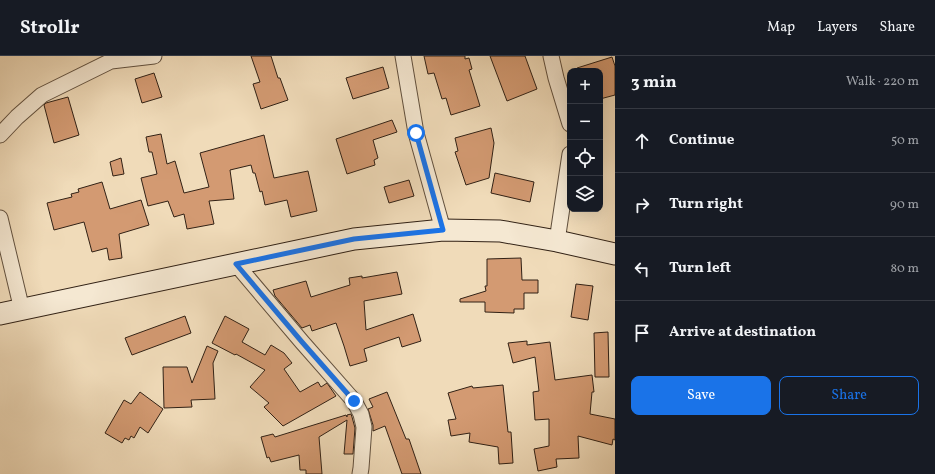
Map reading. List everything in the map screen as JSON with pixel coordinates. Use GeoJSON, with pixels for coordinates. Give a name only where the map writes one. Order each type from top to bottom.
{"type":"FeatureCollection","features":[{"type":"Feature","properties":{"kind":"main road"},"geometry":{"type":"LineString","coordinates":[[0,314],[354,239],[443,230],[500,232],[557,241],[615,254]]}},
{"type":"Feature","properties":{"kind":"street"},"geometry":{"type":"LineString","coordinates":[[0,135],[17,117],[42,95],[110,58],[154,56]]}},
{"type":"Feature","properties":{"kind":"street"},"geometry":{"type":"LineString","coordinates":[[404,56],[416,133],[443,230]]}},
{"type":"Feature","properties":{"kind":"street"},"geometry":{"type":"LineString","coordinates":[[551,56],[567,114]]}},
{"type":"Feature","properties":{"kind":"street"},"geometry":{"type":"LineString","coordinates":[[557,241],[567,174]]}},
{"type":"Feature","properties":{"kind":"street"},"geometry":{"type":"LineString","coordinates":[[0,218],[22,310]]}},
{"type":"Feature","properties":{"kind":"street"},"geometry":{"type":"LineString","coordinates":[[236,264],[354,401],[361,414],[364,427],[360,474]]}},
{"type":"Feature","properties":{"kind":"building"},"geometry":{"type":"Polygon","coordinates":[[[251,56],[271,56],[278,78],[280,78],[288,100],[261,109],[253,84],[260,82],[251,56]]]}},
{"type":"Feature","properties":{"kind":"building"},"geometry":{"type":"Polygon","coordinates":[[[424,56],[465,56],[465,59],[469,58],[472,69],[469,70],[480,106],[451,115],[446,98],[442,99],[434,73],[428,74],[424,56]]]}},
{"type":"Feature","properties":{"kind":"building"},"geometry":{"type":"Polygon","coordinates":[[[490,56],[525,56],[537,89],[507,101],[490,56]]]}},
{"type":"Feature","properties":{"kind":"building"},"geometry":{"type":"Polygon","coordinates":[[[612,57],[615,66],[615,95],[603,98],[603,68],[577,68],[612,57]]]}},
{"type":"Feature","properties":{"kind":"building"},"geometry":{"type":"Polygon","coordinates":[[[383,67],[389,88],[353,99],[346,78],[383,67]]]}},
{"type":"Feature","properties":{"kind":"building"},"geometry":{"type":"Polygon","coordinates":[[[154,73],[162,97],[142,103],[135,79],[154,73]]]}},
{"type":"Feature","properties":{"kind":"building"},"geometry":{"type":"Polygon","coordinates":[[[68,97],[79,135],[54,143],[44,105],[46,103],[68,97]]]}},
{"type":"Feature","properties":{"kind":"building"},"geometry":{"type":"Polygon","coordinates":[[[392,120],[397,132],[373,140],[378,158],[374,160],[375,165],[347,174],[336,139],[392,120]]]}},
{"type":"Feature","properties":{"kind":"building"},"geometry":{"type":"Polygon","coordinates":[[[491,128],[494,143],[489,178],[466,185],[455,152],[458,151],[455,138],[491,128]]]}},
{"type":"Feature","properties":{"kind":"building"},"geometry":{"type":"Polygon","coordinates":[[[161,134],[167,164],[175,161],[184,193],[209,187],[200,153],[264,135],[274,178],[308,171],[317,211],[291,217],[287,200],[265,205],[262,191],[260,192],[255,173],[253,173],[251,165],[230,170],[234,199],[209,201],[214,224],[187,229],[184,214],[174,217],[168,201],[148,206],[141,178],[157,174],[152,152],[149,152],[146,137],[161,134]]]}},
{"type":"Feature","properties":{"kind":"building"},"geometry":{"type":"Polygon","coordinates":[[[121,158],[124,174],[113,176],[110,162],[121,158]]]}},
{"type":"Feature","properties":{"kind":"building"},"geometry":{"type":"Polygon","coordinates":[[[495,173],[534,182],[530,202],[491,193],[495,173]]]}},
{"type":"Feature","properties":{"kind":"building"},"geometry":{"type":"Polygon","coordinates":[[[409,180],[414,196],[389,203],[384,187],[409,180]]]}},
{"type":"Feature","properties":{"kind":"building"},"geometry":{"type":"Polygon","coordinates":[[[102,182],[110,209],[141,200],[149,225],[119,234],[122,258],[109,260],[107,248],[92,252],[84,222],[54,230],[47,203],[72,197],[71,194],[79,192],[78,189],[102,182]]]}},
{"type":"Feature","properties":{"kind":"building"},"geometry":{"type":"Polygon","coordinates":[[[521,258],[522,280],[538,280],[538,293],[524,293],[524,309],[514,309],[514,313],[485,312],[485,302],[460,302],[460,299],[486,291],[487,259],[521,258]]]}},
{"type":"Feature","properties":{"kind":"building"},"geometry":{"type":"Polygon","coordinates":[[[397,272],[402,294],[364,301],[366,330],[413,314],[421,341],[402,347],[399,337],[364,349],[367,361],[350,366],[336,323],[312,331],[310,325],[302,328],[275,296],[273,290],[306,281],[311,297],[350,285],[349,278],[362,276],[362,278],[397,272]]]}},
{"type":"Feature","properties":{"kind":"building"},"geometry":{"type":"Polygon","coordinates":[[[576,284],[593,286],[588,320],[571,317],[576,284]]]}},
{"type":"Feature","properties":{"kind":"building"},"geometry":{"type":"Polygon","coordinates":[[[185,316],[191,333],[132,355],[125,338],[185,316]]]}},
{"type":"Feature","properties":{"kind":"building"},"geometry":{"type":"Polygon","coordinates":[[[225,316],[249,329],[242,342],[265,355],[271,345],[284,353],[292,363],[284,369],[300,392],[318,382],[321,387],[327,383],[336,396],[283,426],[264,407],[269,403],[250,387],[265,370],[212,343],[225,316]]]}},
{"type":"Feature","properties":{"kind":"building"},"geometry":{"type":"Polygon","coordinates":[[[608,332],[609,377],[595,377],[594,333],[608,332]]]}},
{"type":"Feature","properties":{"kind":"building"},"geometry":{"type":"Polygon","coordinates":[[[527,341],[527,345],[550,342],[555,380],[592,375],[594,392],[592,392],[590,414],[615,419],[615,440],[613,439],[612,445],[578,436],[579,458],[556,459],[557,467],[538,471],[534,449],[549,446],[549,419],[535,420],[533,392],[539,391],[535,357],[513,363],[508,343],[527,341]]]}},
{"type":"Feature","properties":{"kind":"building"},"geometry":{"type":"Polygon","coordinates":[[[207,346],[218,351],[213,363],[215,399],[191,400],[192,407],[164,408],[163,367],[187,367],[192,383],[207,346]]]}},
{"type":"Feature","properties":{"kind":"building"},"geometry":{"type":"Polygon","coordinates":[[[503,385],[508,432],[511,432],[513,463],[499,464],[498,447],[469,442],[470,433],[451,436],[448,420],[456,419],[448,393],[472,386],[473,388],[503,385]]]}},
{"type":"Feature","properties":{"kind":"building"},"geometry":{"type":"Polygon","coordinates":[[[140,392],[163,409],[148,433],[140,427],[134,438],[131,436],[129,440],[125,438],[122,443],[105,433],[124,400],[131,404],[140,392]]]}},
{"type":"Feature","properties":{"kind":"building"},"geometry":{"type":"Polygon","coordinates":[[[387,392],[406,439],[409,439],[421,474],[402,474],[385,426],[373,431],[373,425],[368,409],[373,407],[369,399],[387,392]]]}},
{"type":"Feature","properties":{"kind":"building"},"geometry":{"type":"Polygon","coordinates":[[[351,414],[355,428],[353,454],[344,454],[347,420],[319,437],[322,474],[306,474],[306,470],[300,470],[299,455],[271,462],[269,457],[267,458],[261,437],[273,434],[275,437],[346,415],[347,417],[347,415],[351,414]]]}},
{"type":"Feature","properties":{"kind":"route"},"geometry":{"type":"LineString","coordinates":[[354,401],[236,264],[354,239],[443,230],[416,133]]}}]}
